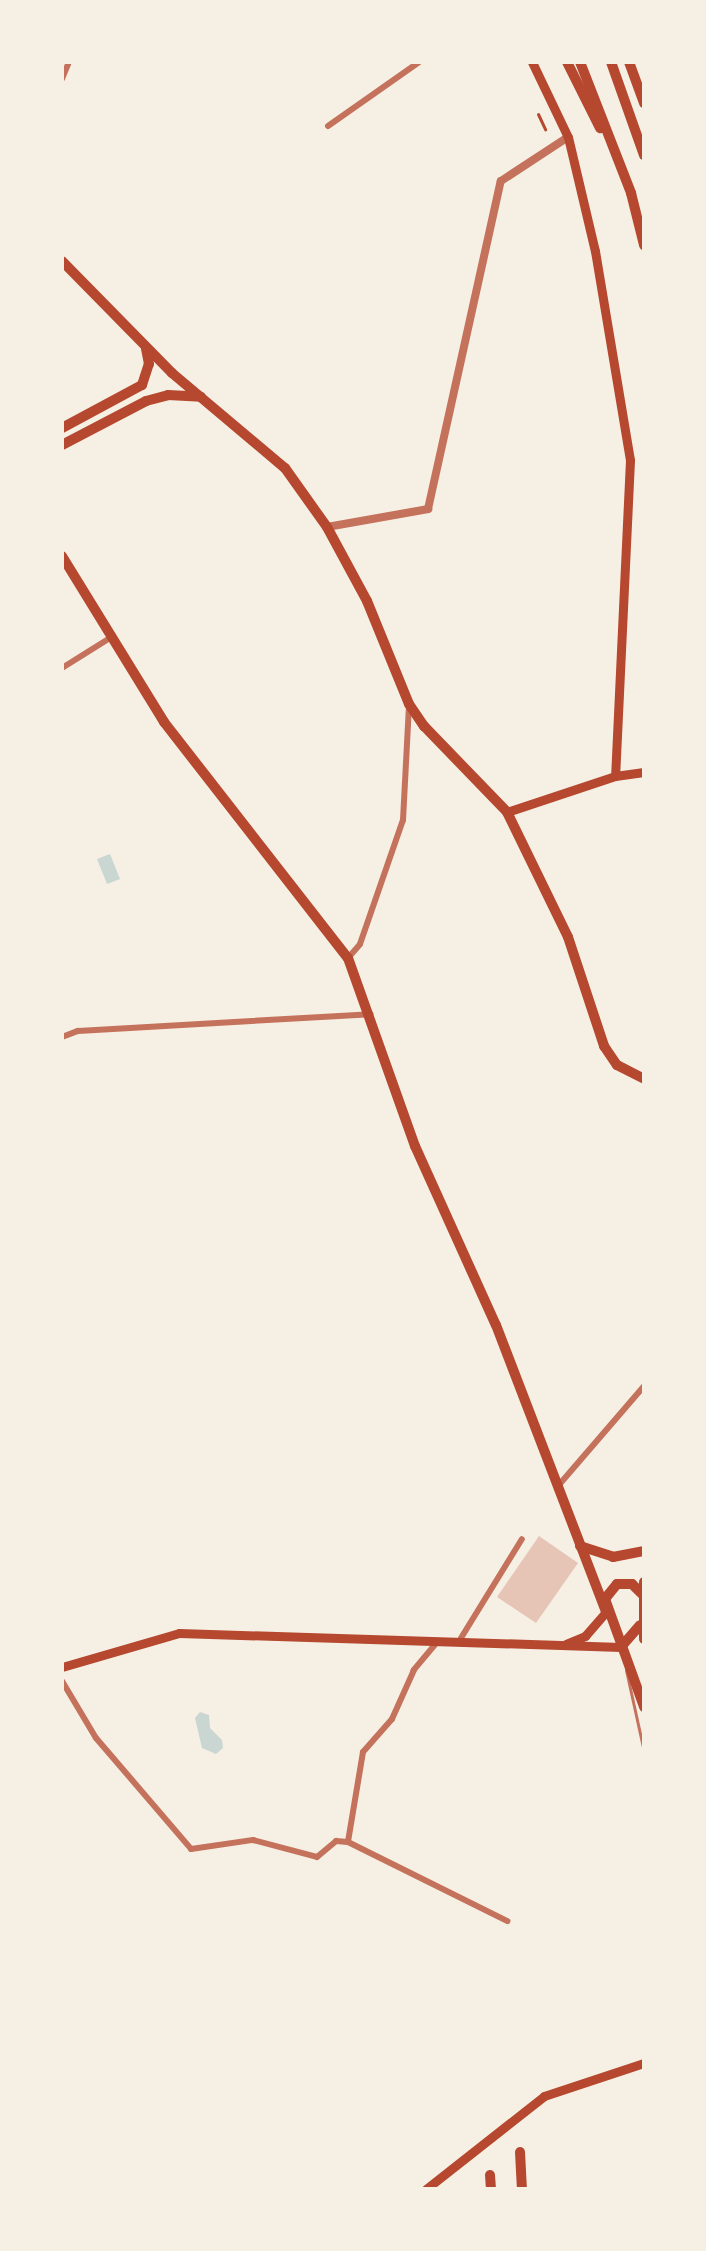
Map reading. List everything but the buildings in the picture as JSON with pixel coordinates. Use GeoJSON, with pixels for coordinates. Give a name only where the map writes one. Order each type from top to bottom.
{"type":"FeatureCollection","features":[{"type":"Feature","properties":{"kind":"main road"},"geometry":{"type":"LineString","coordinates":[[532,62],[568,137],[595,251],[630,460],[615,776]]}},
{"type":"Feature","properties":{"kind":"main road"},"geometry":{"type":"LineString","coordinates":[[567,62],[631,193]]}},
{"type":"Feature","properties":{"kind":"main road"},"geometry":{"type":"LineString","coordinates":[[580,62],[631,193],[644,245]]}},
{"type":"Feature","properties":{"kind":"main road"},"geometry":{"type":"LineString","coordinates":[[611,62],[644,155]]}},
{"type":"Feature","properties":{"kind":"main road"},"geometry":{"type":"LineString","coordinates":[[629,62],[644,103]]}},
{"type":"Feature","properties":{"kind":"main road"},"geometry":{"type":"LineString","coordinates":[[62,261],[146,346],[285,468],[327,527],[367,601],[409,704],[424,726],[507,812],[568,937],[604,1046],[617,1065],[644,1079]]}},
{"type":"Feature","properties":{"kind":"main road"},"geometry":{"type":"LineString","coordinates":[[62,428],[142,385],[149,364],[146,346]]}},
{"type":"Feature","properties":{"kind":"main road"},"geometry":{"type":"LineString","coordinates":[[62,445],[146,401],[168,395],[203,397]]}},
{"type":"Feature","properties":{"kind":"main road"},"geometry":{"type":"LineString","coordinates":[[62,556],[164,722],[348,958],[371,1014],[415,1146],[496,1325],[644,1707]]}},
{"type":"Feature","properties":{"kind":"main road"},"geometry":{"type":"LineString","coordinates":[[507,812],[615,776],[644,772]]}},
{"type":"Feature","properties":{"kind":"main road"},"geometry":{"type":"LineString","coordinates":[[580,1546],[613,1557],[644,1551]]}},
{"type":"Feature","properties":{"kind":"main road"},"geometry":{"type":"LineString","coordinates":[[62,1667],[179,1633],[461,1638],[621,1647],[638,1633],[644,1582]]}},
{"type":"Feature","properties":{"kind":"main road"},"geometry":{"type":"LineString","coordinates":[[566,1644],[585,1636],[606,1612],[608,1591],[617,1584],[632,1584],[642,1594]]}},
{"type":"Feature","properties":{"kind":"main road"},"geometry":{"type":"LineString","coordinates":[[640,1624],[644,1639]]}},
{"type":"Feature","properties":{"kind":"main road"},"geometry":{"type":"LineString","coordinates":[[426,2189],[544,2096],[644,2063]]}},
{"type":"Feature","properties":{"kind":"main road"},"geometry":{"type":"LineString","coordinates":[[520,2152],[522,2189]]}},
{"type":"Feature","properties":{"kind":"main road"},"geometry":{"type":"LineString","coordinates":[[490,2175],[491,2189]]}},
{"type":"Feature","properties":{"kind":"street"},"geometry":{"type":"LineString","coordinates":[[62,79],[69,62]]}},
{"type":"Feature","properties":{"kind":"street"},"geometry":{"type":"LineString","coordinates":[[328,126],[419,62]]}},
{"type":"Feature","properties":{"kind":"street"},"geometry":{"type":"LineString","coordinates":[[327,527],[428,509],[501,181],[568,137]]}},
{"type":"Feature","properties":{"kind":"street"},"geometry":{"type":"LineString","coordinates":[[62,668],[110,638]]}},
{"type":"Feature","properties":{"kind":"street"},"geometry":{"type":"LineString","coordinates":[[348,958],[360,944],[403,820],[409,704]]}},
{"type":"Feature","properties":{"kind":"street"},"geometry":{"type":"LineString","coordinates":[[62,1037],[78,1031],[371,1014]]}},
{"type":"Feature","properties":{"kind":"street"},"geometry":{"type":"LineString","coordinates":[[557,1487],[644,1386]]}},
{"type":"Feature","properties":{"kind":"street"},"geometry":{"type":"LineString","coordinates":[[461,1638],[522,1539]]}},
{"type":"Feature","properties":{"kind":"street"},"geometry":{"type":"LineString","coordinates":[[348,1842],[363,1752],[392,1719],[414,1670],[440,1638]]}},
{"type":"Feature","properties":{"kind":"street"},"geometry":{"type":"LineString","coordinates":[[62,1681],[96,1738],[191,1849],[253,1840],[317,1857],[336,1841],[348,1842],[507,1921]]}},
{"type":"Feature","properties":{"kind":"lane"},"geometry":{"type":"LineString","coordinates":[[621,1647],[644,1752]]}},
{"type":"Feature","properties":{"kind":"path"},"geometry":{"type":"LineString","coordinates":[[538,114],[545,129]]}},
{"type":"Feature","properties":{"kind":"shaded area"},"geometry":{"type":"Polygon","coordinates":[[[110,854],[120,879],[107,884],[97,859],[110,854]]]}},
{"type":"Feature","properties":{"kind":"shaded area"},"geometry":{"type":"Polygon","coordinates":[[[200,1712],[209,1715],[210,1728],[222,1740],[223,1748],[216,1754],[202,1748],[195,1718],[200,1712]]]}}]}
